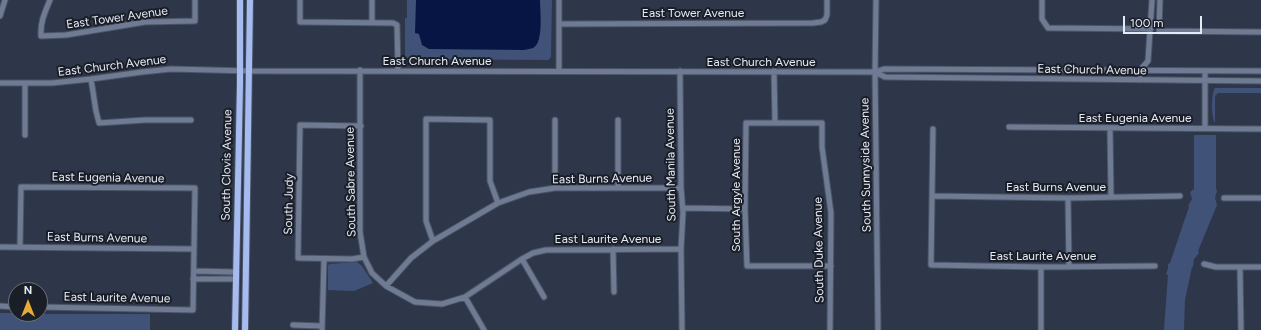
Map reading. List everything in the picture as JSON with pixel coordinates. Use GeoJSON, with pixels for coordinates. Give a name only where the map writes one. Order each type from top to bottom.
{"type":"FeatureCollection","features":[{"type":"Feature","properties":{"kind":"main road","name":"South Clovis Avenue"},"geometry":{"type":"LineString","coordinates":[[235,330],[240,0]]}},
{"type":"Feature","properties":{"kind":"main road","name":"South Clovis Avenue"},"geometry":{"type":"LineString","coordinates":[[245,330],[250,0]]}},
{"type":"Feature","properties":{"kind":"street"},"geometry":{"type":"LineString","coordinates":[[0,16],[5,0]]}},
{"type":"Feature","properties":{"kind":"street","name":"East Tower Avenue"},"geometry":{"type":"LineString","coordinates":[[50,0],[42,18],[40,28],[41,36],[66,36],[145,22],[195,21],[195,0]]}},
{"type":"Feature","properties":{"kind":"street"},"geometry":{"type":"LineString","coordinates":[[300,0],[300,22],[372,23],[397,25],[398,71]]}},
{"type":"Feature","properties":{"kind":"street"},"geometry":{"type":"LineString","coordinates":[[372,0],[372,23]]}},
{"type":"Feature","properties":{"kind":"street"},"geometry":{"type":"LineString","coordinates":[[559,0],[559,71]]}},
{"type":"Feature","properties":{"kind":"street","name":"East Tower Avenue"},"geometry":{"type":"LineString","coordinates":[[559,24],[813,23],[826,20],[827,0]]}},
{"type":"Feature","properties":{"kind":"street","name":"South Sunnyside Avenue"},"geometry":{"type":"LineString","coordinates":[[876,0],[875,72],[878,330]]}},
{"type":"Feature","properties":{"kind":"street"},"geometry":{"type":"LineString","coordinates":[[1042,0],[1042,19],[1048,28],[1151,29]]}},
{"type":"Feature","properties":{"kind":"street"},"geometry":{"type":"LineString","coordinates":[[1140,80],[1140,70],[1148,60],[1152,0]]}},
{"type":"Feature","properties":{"kind":"street"},"geometry":{"type":"LineString","coordinates":[[1160,0],[1159,31],[1261,32]]}},
{"type":"Feature","properties":{"kind":"street","name":"East Church Avenue"},"geometry":{"type":"LineString","coordinates":[[0,84],[52,83],[142,72],[186,69],[250,71],[360,70],[774,72],[875,72],[884,69],[1261,70]]}},
{"type":"Feature","properties":{"kind":"street","name":"South Sabre Avenue"},"geometry":{"type":"LineString","coordinates":[[360,70],[360,232],[364,257],[372,273],[386,286]]}},
{"type":"Feature","properties":{"kind":"street","name":"South Manila Avenue"},"geometry":{"type":"LineString","coordinates":[[680,71],[681,188],[683,208],[681,249],[682,330]]}},
{"type":"Feature","properties":{"kind":"street"},"geometry":{"type":"LineString","coordinates":[[1205,71],[1205,128]]}},
{"type":"Feature","properties":{"kind":"street"},"geometry":{"type":"LineString","coordinates":[[774,72],[774,123]]}},
{"type":"Feature","properties":{"kind":"street","name":"East Church Avenue"},"geometry":{"type":"LineString","coordinates":[[875,72],[885,77],[1261,81]]}},
{"type":"Feature","properties":{"kind":"street"},"geometry":{"type":"LineString","coordinates":[[91,79],[99,123],[145,120],[191,120]]}},
{"type":"Feature","properties":{"kind":"street"},"geometry":{"type":"LineString","coordinates":[[25,84],[25,135]]}},
{"type":"Feature","properties":{"kind":"street"},"geometry":{"type":"LineString","coordinates":[[433,241],[426,221],[426,119],[490,120],[490,181],[498,203]]}},
{"type":"Feature","properties":{"kind":"street"},"geometry":{"type":"LineString","coordinates":[[555,120],[555,188]]}},
{"type":"Feature","properties":{"kind":"street"},"geometry":{"type":"LineString","coordinates":[[618,120],[618,187]]}},
{"type":"Feature","properties":{"kind":"street","name":"South Argyle Avenue"},"geometry":{"type":"LineString","coordinates":[[774,123],[746,123],[744,209],[747,266],[831,266]]}},
{"type":"Feature","properties":{"kind":"street","name":"South Duke Avenue"},"geometry":{"type":"LineString","coordinates":[[774,123],[822,123],[822,147],[831,213],[830,330]]}},
{"type":"Feature","properties":{"kind":"street","name":"South Judy"},"geometry":{"type":"LineString","coordinates":[[324,260],[298,258],[300,125],[361,126]]}},
{"type":"Feature","properties":{"kind":"street","name":"East Eugenia Avenue"},"geometry":{"type":"LineString","coordinates":[[1009,127],[1261,129]]}},
{"type":"Feature","properties":{"kind":"street"},"geometry":{"type":"LineString","coordinates":[[1110,128],[1111,197]]}},
{"type":"Feature","properties":{"kind":"street"},"geometry":{"type":"LineString","coordinates":[[932,196],[933,130]]}},
{"type":"Feature","properties":{"kind":"street","name":"East Eugenia Avenue"},"geometry":{"type":"LineString","coordinates":[[20,247],[21,187],[195,188],[194,249]]}},
{"type":"Feature","properties":{"kind":"street","name":"East Burns Avenue"},"geometry":{"type":"LineString","coordinates":[[386,286],[411,258],[433,241],[498,203],[529,192],[555,188],[681,188]]}},
{"type":"Feature","properties":{"kind":"street","name":"East Burns Avenue"},"geometry":{"type":"LineString","coordinates":[[932,196],[1068,198],[1180,196]]}},
{"type":"Feature","properties":{"kind":"street","name":"East Laurite Avenue"},"geometry":{"type":"LineString","coordinates":[[932,196],[931,265],[1041,267],[1155,266]]}},
{"type":"Feature","properties":{"kind":"street"},"geometry":{"type":"LineString","coordinates":[[1068,198],[1068,267]]}},
{"type":"Feature","properties":{"kind":"street"},"geometry":{"type":"LineString","coordinates":[[1224,198],[1261,198]]}},
{"type":"Feature","properties":{"kind":"street"},"geometry":{"type":"LineString","coordinates":[[683,208],[744,209]]}},
{"type":"Feature","properties":{"kind":"street","name":"East Burns Avenue"},"geometry":{"type":"LineString","coordinates":[[0,247],[194,249]]}},
{"type":"Feature","properties":{"kind":"street"},"geometry":{"type":"LineString","coordinates":[[194,249],[193,279],[235,279]]}},
{"type":"Feature","properties":{"kind":"street"},"geometry":{"type":"LineString","coordinates":[[613,249],[614,292]]}},
{"type":"Feature","properties":{"kind":"street","name":"East Laurite Avenue"},"geometry":{"type":"LineString","coordinates":[[386,286],[415,302],[442,304],[465,297],[522,259],[533,253],[546,250],[681,249]]}},
{"type":"Feature","properties":{"kind":"street"},"geometry":{"type":"LineString","coordinates":[[293,325],[322,328],[324,260],[364,257]]}},
{"type":"Feature","properties":{"kind":"street"},"geometry":{"type":"LineString","coordinates":[[522,259],[544,297]]}},
{"type":"Feature","properties":{"kind":"street"},"geometry":{"type":"LineString","coordinates":[[1204,264],[1216,267],[1261,267]]}},
{"type":"Feature","properties":{"kind":"street"},"geometry":{"type":"LineString","coordinates":[[1040,330],[1041,267]]}},
{"type":"Feature","properties":{"kind":"street"},"geometry":{"type":"LineString","coordinates":[[1240,267],[1241,330]]}},
{"type":"Feature","properties":{"kind":"street"},"geometry":{"type":"LineString","coordinates":[[194,271],[235,272]]}},
{"type":"Feature","properties":{"kind":"street","name":"East Laurite Avenue"},"geometry":{"type":"LineString","coordinates":[[48,307],[193,310],[193,279]]}},
{"type":"Feature","properties":{"kind":"street"},"geometry":{"type":"LineString","coordinates":[[465,297],[484,330]]}},
{"type":"Feature","properties":{"kind":"shaded area"},"geometry":{"type":"Polygon","coordinates":[[[407,0],[552,0],[551,57],[548,60],[409,59],[405,56],[405,18],[407,18],[407,0]]]}},
{"type":"Feature","properties":{"kind":"shaded area"},"geometry":{"type":"Polygon","coordinates":[[[416,0],[540,0],[541,26],[539,40],[533,48],[524,50],[429,49],[422,45],[419,34],[415,33],[416,0]]]}},
{"type":"Feature","properties":{"kind":"shaded area"},"geometry":{"type":"Polygon","coordinates":[[[1215,88],[1261,88],[1261,93],[1218,93],[1215,96],[1215,123],[1212,106],[1215,88]]]}},
{"type":"Feature","properties":{"kind":"shaded area"},"geometry":{"type":"Polygon","coordinates":[[[1194,135],[1216,135],[1217,190],[1215,198],[1217,205],[1198,251],[1199,253],[1194,259],[1185,300],[1184,330],[1164,330],[1168,275],[1166,274],[1168,264],[1170,263],[1189,207],[1188,206],[1192,199],[1190,192],[1194,189],[1194,135]]]}},
{"type":"Feature","properties":{"kind":"shaded area"},"geometry":{"type":"Polygon","coordinates":[[[357,262],[362,266],[373,283],[354,291],[328,290],[328,265],[357,262]]]}},
{"type":"Feature","properties":{"kind":"shaded area"},"geometry":{"type":"Polygon","coordinates":[[[0,313],[8,313],[8,322],[48,322],[48,314],[150,314],[150,330],[0,330],[0,313]]]}}]}
